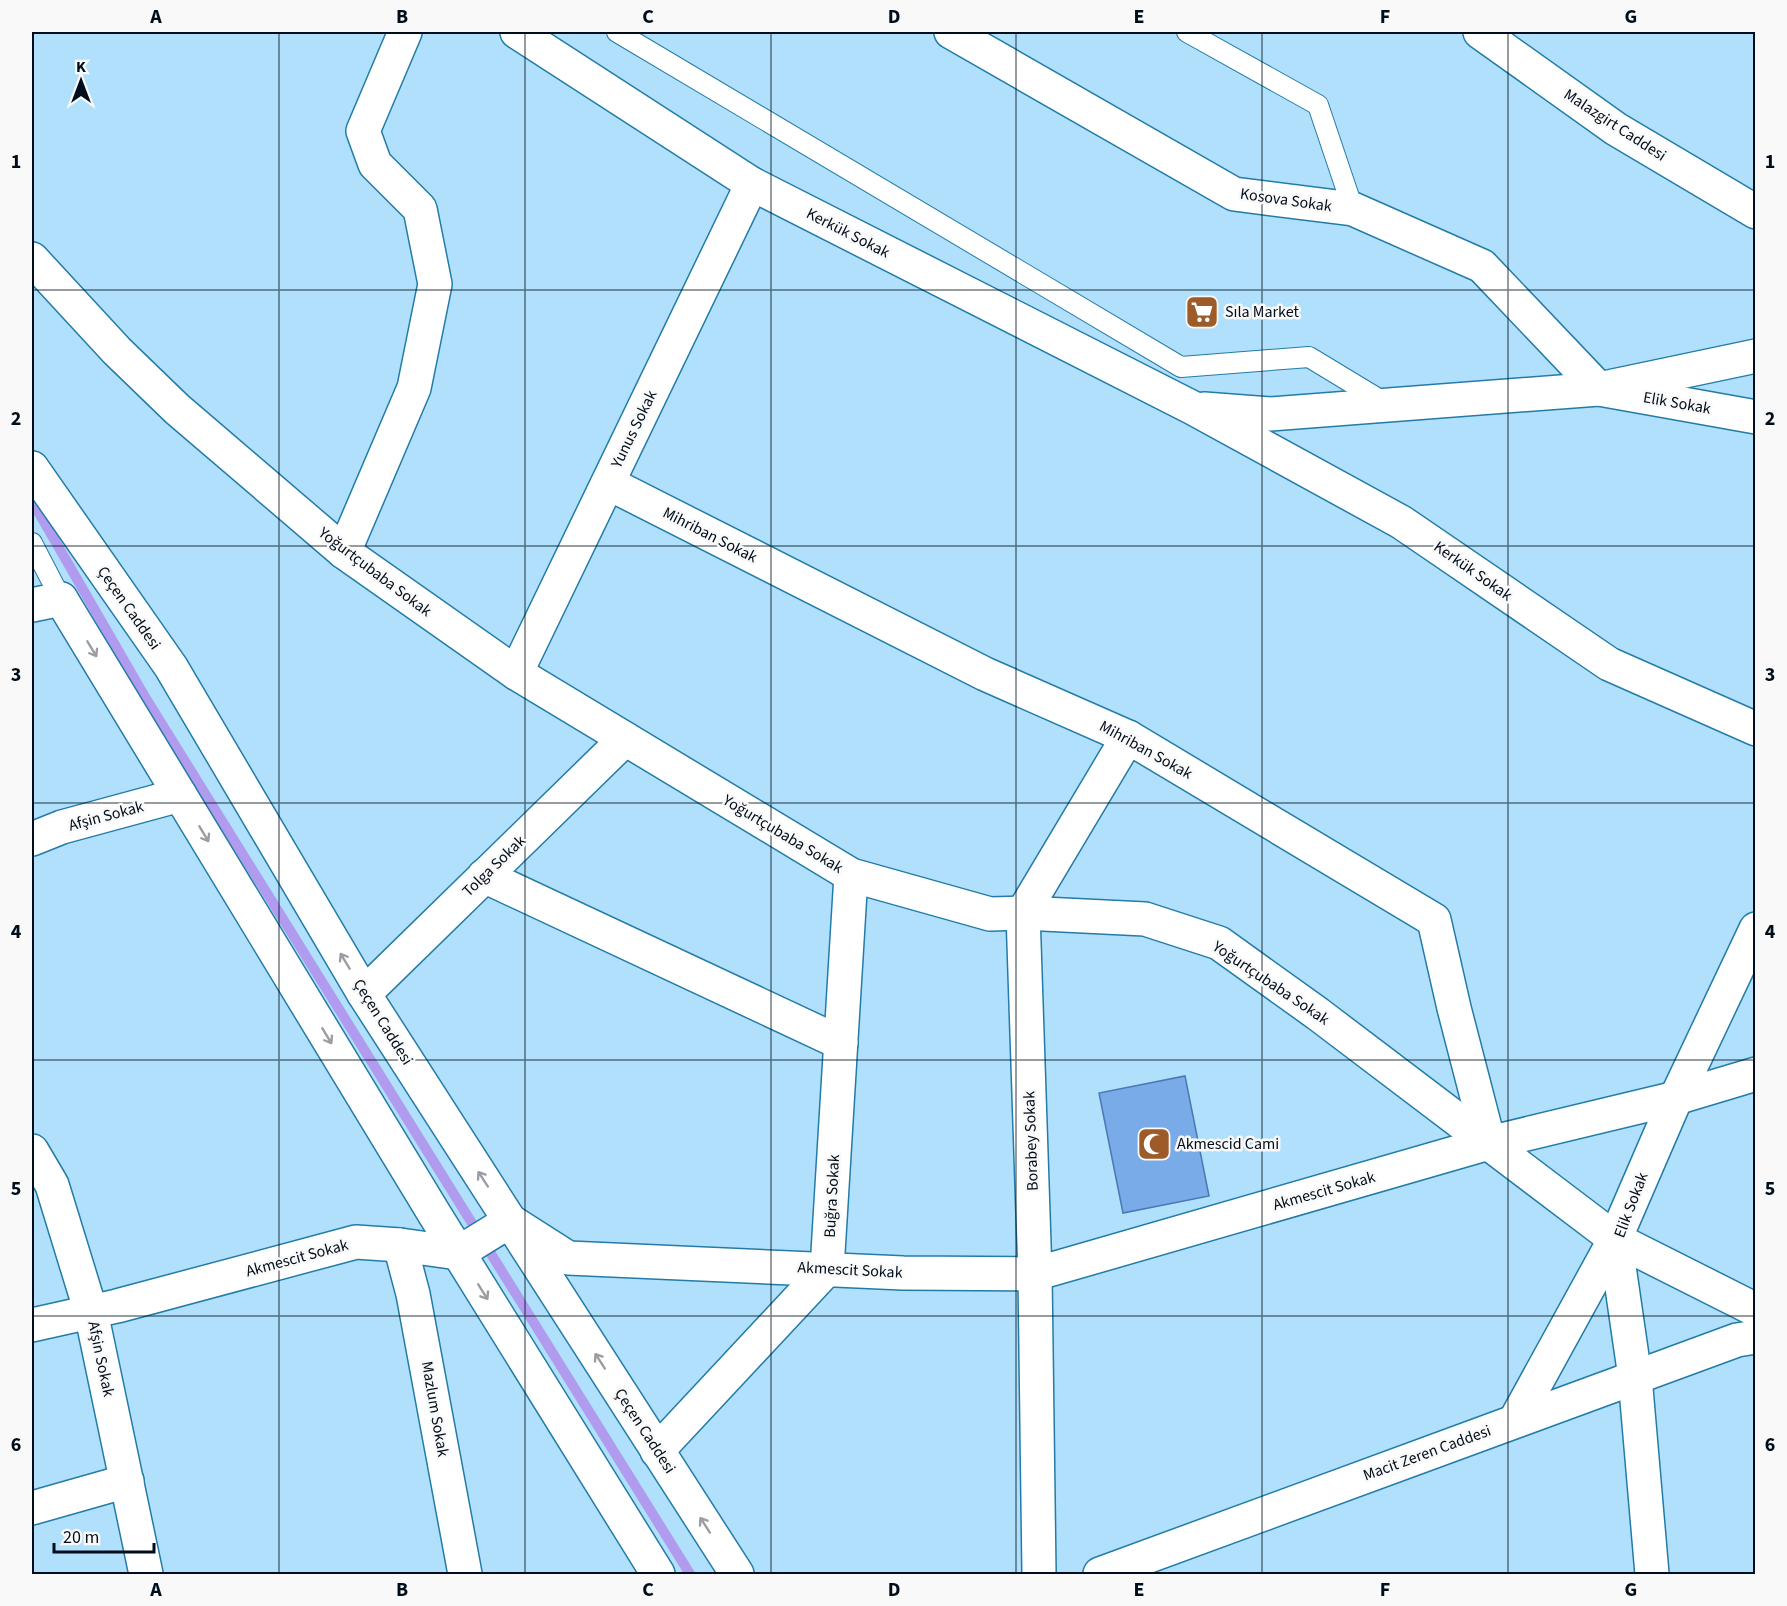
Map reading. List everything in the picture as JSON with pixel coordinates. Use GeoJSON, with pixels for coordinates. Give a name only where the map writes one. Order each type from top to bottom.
{"type":"FeatureCollection","features":[{"type":"Feature","properties":{"kind":"street"},"geometry":{"type":"LineString","coordinates":[[344,552],[414,388],[435,284],[420,209],[375,164],[363,131],[405,32]]}},
{"type":"Feature","properties":{"kind":"street","name":"Kerkük Sokak"},"geometry":{"type":"LineString","coordinates":[[517,32],[752,184],[1193,408],[1401,522],[1609,664],[1755,729]]}},
{"type":"Feature","properties":{"kind":"street","name":"Kosova Sokak"},"geometry":{"type":"LineString","coordinates":[[951,32],[1233,194],[1353,209],[1482,266],[1599,389]]}},
{"type":"Feature","properties":{"kind":"street","name":"Malazgirt Caddesi"},"geometry":{"type":"LineString","coordinates":[[1480,32],[1616,129],[1755,212]]}},
{"type":"Feature","properties":{"kind":"street","name":"Yunus Sokak"},"geometry":{"type":"LineString","coordinates":[[516,673],[752,184]]}},
{"type":"Feature","properties":{"kind":"street","name":"Yoğurtçubaba Sokak"},"geometry":{"type":"LineString","coordinates":[[32,259],[117,351],[177,410],[344,552],[516,673],[851,875],[990,914],[1023,913],[1145,919],[1219,943],[1318,1014],[1615,1239],[1755,1310]]}},
{"type":"Feature","properties":{"kind":"street","name":"Kerkük Sokak"},"geometry":{"type":"LineString","coordinates":[[1193,408],[1270,414],[1599,389],[1755,356]]}},
{"type":"Feature","properties":{"kind":"street","name":"Elik Sokak"},"geometry":{"type":"LineString","coordinates":[[1599,389],[1755,417]]}},
{"type":"Feature","properties":{"kind":"street","name":"Çeçen Caddesi"},"geometry":{"type":"LineString","coordinates":[[32,468],[171,667],[364,994],[737,1575]]}},
{"type":"Feature","properties":{"kind":"street","name":"Mihriban Sokak"},"geometry":{"type":"LineString","coordinates":[[608,483],[985,675],[1128,737],[1434,920],[1489,1143]]}},
{"type":"Feature","properties":{"kind":"street"},"geometry":{"type":"LineString","coordinates":[[46,602],[180,795],[458,1253],[658,1575]]}},
{"type":"Feature","properties":{"kind":"street"},"geometry":{"type":"LineString","coordinates":[[1023,913],[1128,737]]}},
{"type":"Feature","properties":{"kind":"street","name":"Tolga Sokak"},"geometry":{"type":"LineString","coordinates":[[364,994],[625,739]]}},
{"type":"Feature","properties":{"kind":"street","name":"Afşin Sokak"},"geometry":{"type":"LineString","coordinates":[[32,839],[62,827],[180,795]]}},
{"type":"Feature","properties":{"kind":"street","name":"Buğra Sokak"},"geometry":{"type":"LineString","coordinates":[[827,1269],[851,875]]}},
{"type":"Feature","properties":{"kind":"street"},"geometry":{"type":"LineString","coordinates":[[484,876],[841,1043]]}},
{"type":"Feature","properties":{"kind":"street","name":"Borabey Sokak"},"geometry":{"type":"LineString","coordinates":[[1023,913],[1035,1274],[1039,1575]]}},
{"type":"Feature","properties":{"kind":"street","name":"Elik Sokak"},"geometry":{"type":"LineString","coordinates":[[1652,1575],[1635,1377],[1615,1239],[1676,1098],[1755,929]]}},
{"type":"Feature","properties":{"kind":"street","name":"Akmescit Sokak"},"geometry":{"type":"LineString","coordinates":[[510,1221],[568,1258],[903,1274],[1035,1274],[1489,1143],[1676,1098],[1755,1074]]}},
{"type":"Feature","properties":{"kind":"street","name":"Afşin Sokak"},"geometry":{"type":"LineString","coordinates":[[32,1150],[52,1185],[91,1312],[146,1575]]}},
{"type":"Feature","properties":{"kind":"street"},"geometry":{"type":"LineString","coordinates":[[458,1253],[510,1221]]}},
{"type":"Feature","properties":{"kind":"street"},"geometry":{"type":"LineString","coordinates":[[1515,1421],[1615,1239]]}},
{"type":"Feature","properties":{"kind":"street","name":"Akmescit Sokak"},"geometry":{"type":"LineString","coordinates":[[32,1325],[91,1312],[356,1242],[458,1253]]}},
{"type":"Feature","properties":{"kind":"street","name":"Mazlum Sokak"},"geometry":{"type":"LineString","coordinates":[[400,1245],[413,1294],[465,1575]]}},
{"type":"Feature","properties":{"kind":"street"},"geometry":{"type":"LineString","coordinates":[[657,1450],[827,1269]]}},
{"type":"Feature","properties":{"kind":"street","name":"Macit Zeren Caddesi"},"geometry":{"type":"LineString","coordinates":[[1100,1575],[1635,1377],[1737,1340],[1755,1337]]}},
{"type":"Feature","properties":{"kind":"street"},"geometry":{"type":"LineString","coordinates":[[32,1508],[127,1481]]}},
{"type":"Feature","properties":{"kind":"lane"},"geometry":{"type":"LineString","coordinates":[[617,32],[1181,367],[1309,357],[1388,405]]}},
{"type":"Feature","properties":{"kind":"lane"},"geometry":{"type":"LineString","coordinates":[[1187,32],[1318,105],[1353,209]]}},
{"type":"Feature","properties":{"kind":"lane"},"geometry":{"type":"LineString","coordinates":[[32,543],[46,602]]}},
{"type":"Feature","properties":{"kind":"building","name":"Akmescid Cami"},"geometry":{"type":"Polygon","coordinates":[[[1185,1076],[1209,1196],[1123,1213],[1099,1093],[1185,1076]]]}},
{"type":"Feature","properties":{"kind":"waterway"},"geometry":{"type":"LineString","coordinates":[[32,501],[145,697],[690,1574]]}},
{"type":"Feature","properties":{"kind":"place","name":"Sıla Market"},"geometry":{"type":"Point","coordinates":[1202,312]}},
{"type":"Feature","properties":{"kind":"place","name":"Akmescid Cami"},"geometry":{"type":"Point","coordinates":[1154,1144]}}]}
